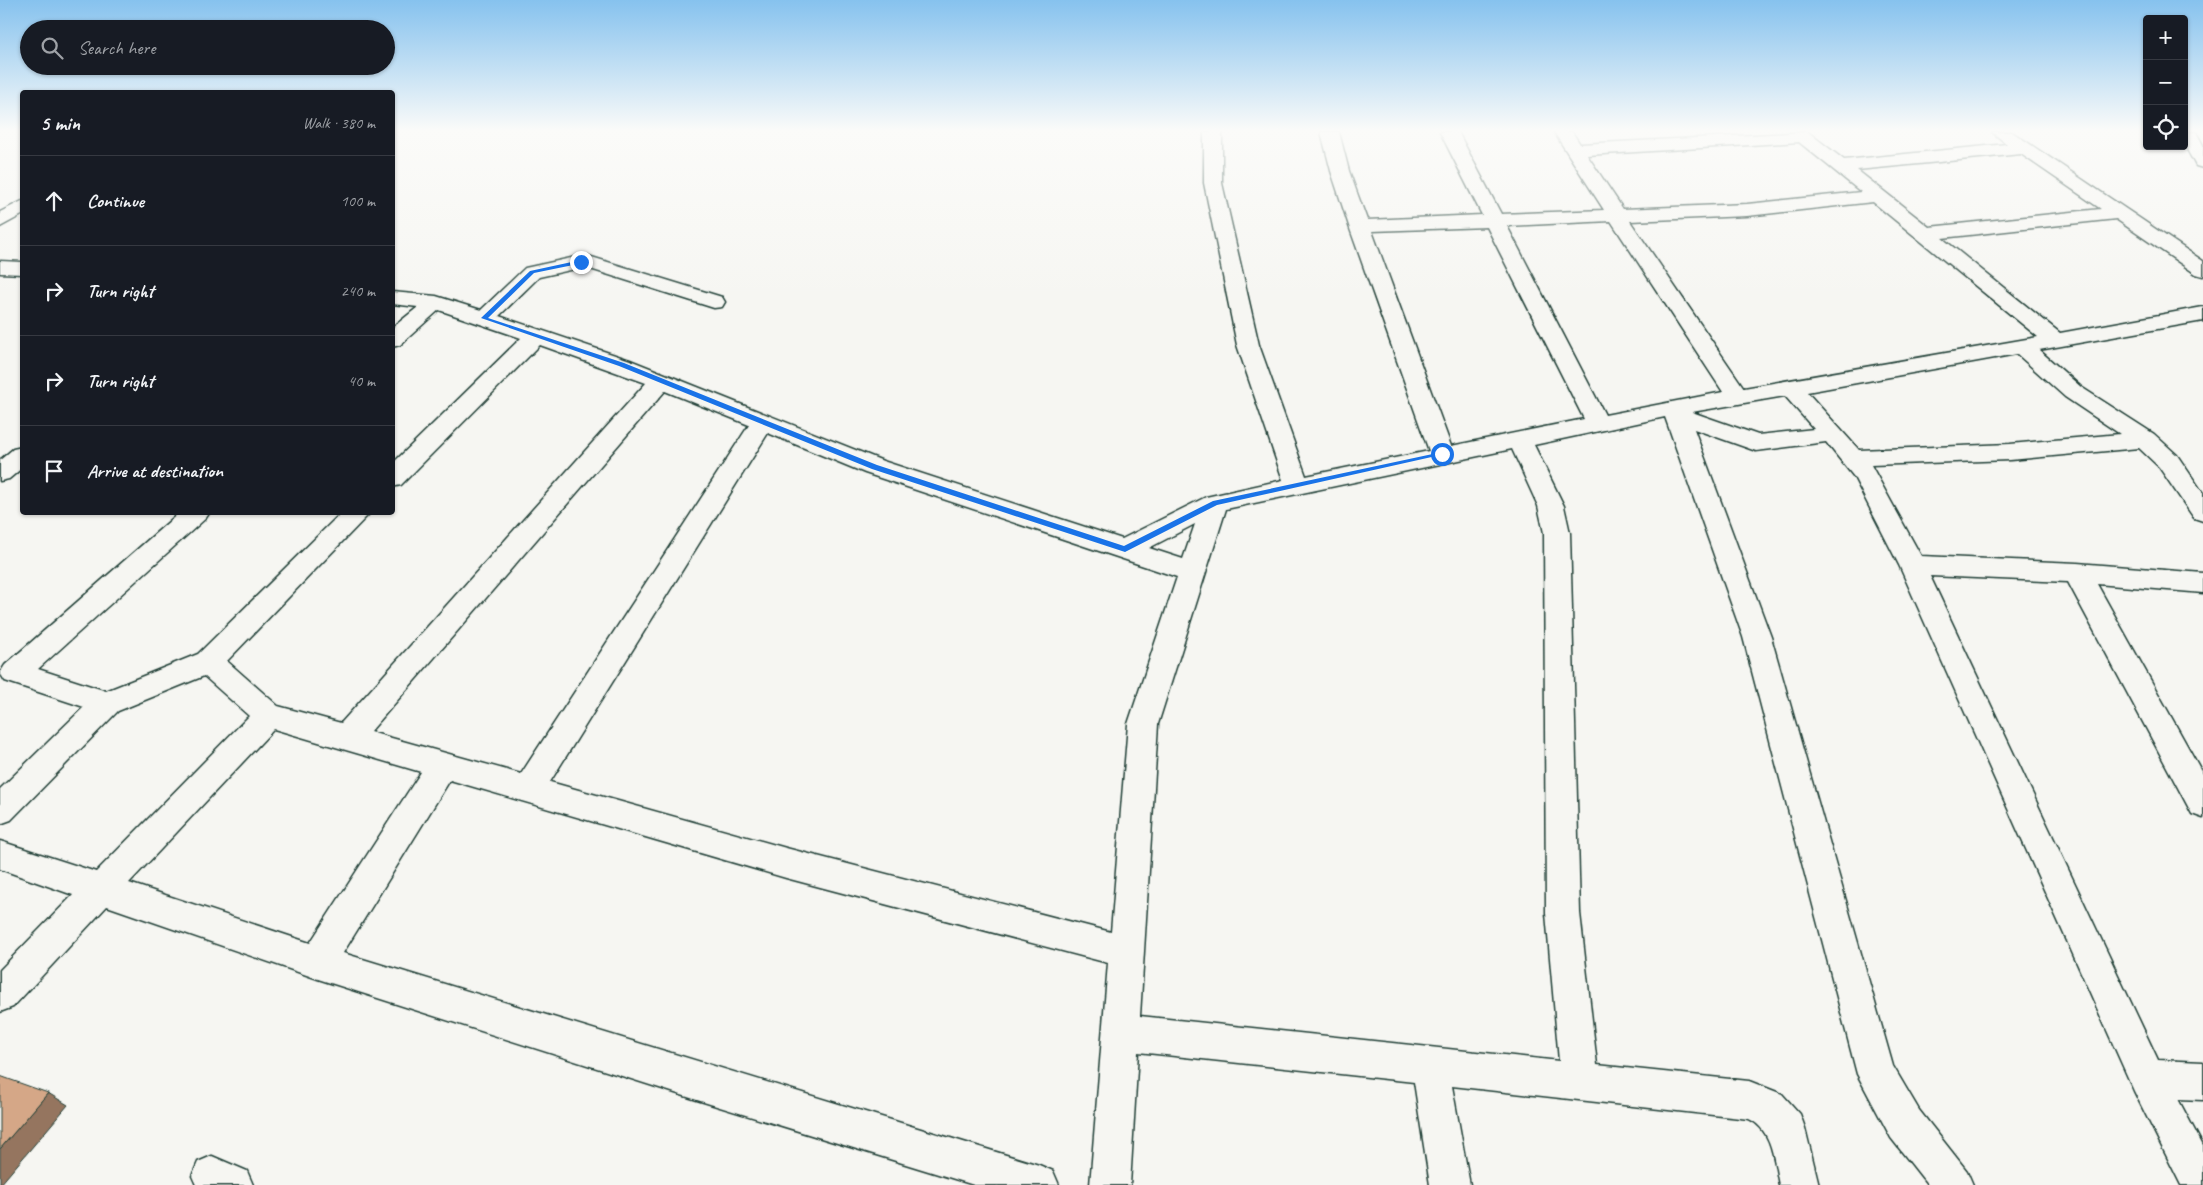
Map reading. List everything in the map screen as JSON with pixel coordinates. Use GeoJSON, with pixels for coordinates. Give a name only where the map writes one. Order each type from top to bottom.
{"type":"FeatureCollection","features":[{"type":"Feature","properties":{"kind":"street"},"geometry":{"type":"LineString","coordinates":[[1214,187],[1248,345],[1297,485]]}},
{"type":"Feature","properties":{"kind":"street"},"geometry":{"type":"LineString","coordinates":[[1346,187],[1442,454]]}},
{"type":"Feature","properties":{"kind":"street"},"geometry":{"type":"LineString","coordinates":[[1478,187],[1598,424]]}},
{"type":"Feature","properties":{"kind":"street"},"geometry":{"type":"LineString","coordinates":[[1600,187],[1737,396]]}},
{"type":"Feature","properties":{"kind":"street"},"geometry":{"type":"LineString","coordinates":[[1866,187],[2056,340]]}},
{"type":"Feature","properties":{"kind":"street"},"geometry":{"type":"LineString","coordinates":[[2083,187],[2203,270]]}},
{"type":"Feature","properties":{"kind":"street"},"geometry":{"type":"LineString","coordinates":[[1359,226],[1747,210],[1876,196]]}},
{"type":"Feature","properties":{"kind":"street"},"geometry":{"type":"LineString","coordinates":[[0,221],[20,208]]}},
{"type":"Feature","properties":{"kind":"street"},"geometry":{"type":"LineString","coordinates":[[1922,234],[2121,213]]}},
{"type":"Feature","properties":{"kind":"street"},"geometry":{"type":"LineString","coordinates":[[484,318],[532,272],[585,261],[714,302]]}},
{"type":"Feature","properties":{"kind":"street"},"geometry":{"type":"LineString","coordinates":[[0,267],[20,268]]}},
{"type":"Feature","properties":{"kind":"street"},"geometry":{"type":"LineString","coordinates":[[395,298],[436,302],[622,365],[874,467],[1193,572]]}},
{"type":"Feature","properties":{"kind":"street"},"geometry":{"type":"LineString","coordinates":[[395,337],[436,302]]}},
{"type":"Feature","properties":{"kind":"street"},"geometry":{"type":"LineString","coordinates":[[1125,550],[1215,503],[1297,485],[1442,454],[1675,411],[1789,386],[2203,314]]}},
{"type":"Feature","properties":{"kind":"street"},"geometry":{"type":"LineString","coordinates":[[395,475],[536,336]]}},
{"type":"Feature","properties":{"kind":"street"},"geometry":{"type":"LineString","coordinates":[[2021,346],[2073,392],[2145,440],[2168,461],[2203,512]]}},
{"type":"Feature","properties":{"kind":"street"},"geometry":{"type":"LineString","coordinates":[[347,737],[661,380]]}},
{"type":"Feature","properties":{"kind":"street"},"geometry":{"type":"LineString","coordinates":[[1789,386],[1865,475],[1912,565],[2147,1078],[2202,1185]]}},
{"type":"Feature","properties":{"kind":"street"},"geometry":{"type":"LineString","coordinates":[[1675,411],[1756,442],[1820,436],[1828,430]]}},
{"type":"Feature","properties":{"kind":"street"},"geometry":{"type":"LineString","coordinates":[[1675,411],[1757,637],[1876,1074],[1905,1124],[1953,1185]]}},
{"type":"Feature","properties":{"kind":"street"},"geometry":{"type":"LineString","coordinates":[[529,789],[763,422]]}},
{"type":"Feature","properties":{"kind":"street"},"geometry":{"type":"LineString","coordinates":[[1852,458],[2010,452],[2145,440]]}},
{"type":"Feature","properties":{"kind":"street"},"geometry":{"type":"LineString","coordinates":[[1520,441],[1551,506],[1558,532],[1563,913],[1580,1081]]}},
{"type":"Feature","properties":{"kind":"street"},"geometry":{"type":"LineString","coordinates":[[0,473],[20,457]]}},
{"type":"Feature","properties":{"kind":"street"},"geometry":{"type":"LineString","coordinates":[[1110,1185],[1143,724],[1215,503]]}},
{"type":"Feature","properties":{"kind":"street"},"geometry":{"type":"LineString","coordinates":[[107,703],[14,673],[194,515]]}},
{"type":"Feature","properties":{"kind":"street"},"geometry":{"type":"LineString","coordinates":[[0,810],[107,703],[208,662],[355,515]]}},
{"type":"Feature","properties":{"kind":"street"},"geometry":{"type":"LineString","coordinates":[[1912,565],[2077,573],[2203,583]]}},
{"type":"Feature","properties":{"kind":"street"},"geometry":{"type":"LineString","coordinates":[[2077,573],[2203,804]]}},
{"type":"Feature","properties":{"kind":"street"},"geometry":{"type":"LineString","coordinates":[[208,662],[268,715],[786,863],[1127,952]]}},
{"type":"Feature","properties":{"kind":"street"},"geometry":{"type":"LineString","coordinates":[[0,995],[268,715]]}},
{"type":"Feature","properties":{"kind":"street"},"geometry":{"type":"LineString","coordinates":[[318,962],[443,764]]}},
{"type":"Feature","properties":{"kind":"street"},"geometry":{"type":"LineString","coordinates":[[0,855],[318,962],[697,1081],[1039,1185]]}},
{"type":"Feature","properties":{"kind":"street"},"geometry":{"type":"LineString","coordinates":[[1121,1032],[1749,1100],[1768,1108],[1786,1128],[1799,1185]]}},
{"type":"Feature","properties":{"kind":"street"},"geometry":{"type":"LineString","coordinates":[[1430,1065],[1450,1185]]}},
{"type":"Feature","properties":{"kind":"street"},"geometry":{"type":"LineString","coordinates":[[2147,1078],[2203,1081]]}},
{"type":"Feature","properties":{"kind":"building"},"geometry":{"type":"Polygon","coordinates":[[[0,1076],[48,1093],[0,1149],[0,1076]]]}},
{"type":"Feature","properties":{"kind":"route"},"geometry":{"type":"LineString","coordinates":[[581,262],[532,272],[484,318],[622,365],[874,467],[1125,550],[1215,503],[1442,454]]}}]}
